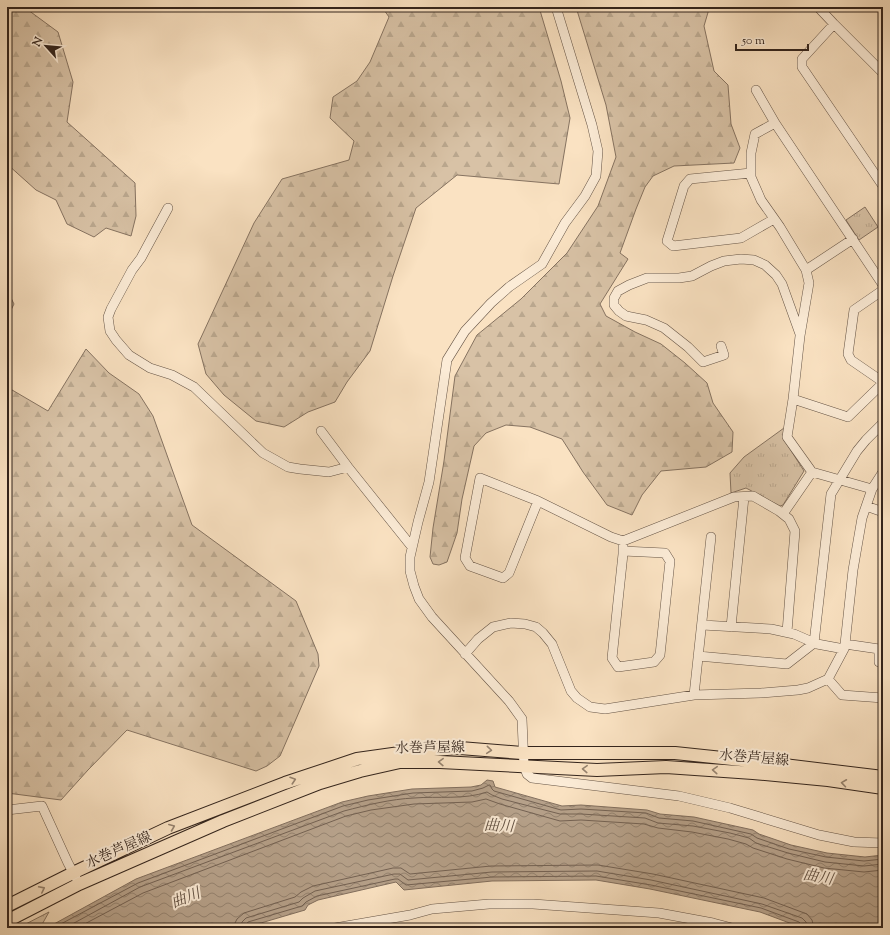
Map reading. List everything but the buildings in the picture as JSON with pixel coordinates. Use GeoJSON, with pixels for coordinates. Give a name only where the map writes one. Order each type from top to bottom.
{"type":"FeatureCollection","features":[{"type":"Feature","properties":{"kind":"main road","name":"水巻芦屋線"},"geometry":{"type":"LineString","coordinates":[[8,906],[168,828],[285,783],[357,759],[407,752],[460,748],[524,753],[675,753],[883,777]]}},
{"type":"Feature","properties":{"kind":"main road","name":"水巻芦屋線"},"geometry":{"type":"LineString","coordinates":[[10,919],[79,884],[223,821],[320,783],[360,771],[400,762],[440,762],[597,770],[666,767],[828,780],[883,788]]}},
{"type":"Feature","properties":{"kind":"street"},"geometry":{"type":"LineString","coordinates":[[556,7],[592,125],[598,151],[596,176],[585,196],[565,223],[542,264],[509,287],[491,303],[465,331],[447,360],[429,482],[410,557],[410,571],[419,599],[432,617],[509,702],[522,719],[524,766],[527,774],[532,778],[678,796],[730,808],[818,835],[854,842],[883,843]]}},
{"type":"Feature","properties":{"kind":"street"},"geometry":{"type":"LineString","coordinates":[[818,7],[883,73]]}},
{"type":"Feature","properties":{"kind":"street"},"geometry":{"type":"LineString","coordinates":[[834,24],[802,59],[802,67],[882,180]]}},
{"type":"Feature","properties":{"kind":"street"},"geometry":{"type":"LineString","coordinates":[[756,90],[775,122],[883,285]]}},
{"type":"Feature","properties":{"kind":"street"},"geometry":{"type":"LineString","coordinates":[[775,122],[755,134],[751,153],[751,177],[761,200],[806,270],[809,283],[800,336],[787,437],[812,472],[872,489]]}},
{"type":"Feature","properties":{"kind":"street"},"geometry":{"type":"LineString","coordinates":[[751,173],[690,179],[684,186],[667,241],[673,246],[741,238],[774,219]]}},
{"type":"Feature","properties":{"kind":"street"},"geometry":{"type":"LineString","coordinates":[[168,208],[111,309],[108,317],[110,332],[129,355],[150,368],[172,375],[194,387],[263,453],[288,467],[300,469],[328,472],[348,467]]}},
{"type":"Feature","properties":{"kind":"street"},"geometry":{"type":"LineString","coordinates":[[806,270],[853,239]]}},
{"type":"Feature","properties":{"kind":"street"},"geometry":{"type":"LineString","coordinates":[[721,346],[724,355],[703,362],[688,347],[664,328],[646,320],[626,316],[619,311],[614,305],[614,298],[618,291],[648,278],[679,278],[692,276],[724,261],[741,259],[754,260],[765,265],[776,275],[782,284],[800,336]]}},
{"type":"Feature","properties":{"kind":"street"},"geometry":{"type":"LineString","coordinates":[[793,399],[848,418],[883,383],[851,360],[848,354],[854,310],[883,290]]}},
{"type":"Feature","properties":{"kind":"street"},"geometry":{"type":"LineString","coordinates":[[698,656],[787,664],[814,643],[831,494],[857,451],[883,423]]}},
{"type":"Feature","properties":{"kind":"street"},"geometry":{"type":"LineString","coordinates":[[321,431],[412,547]]}},
{"type":"Feature","properties":{"kind":"street"},"geometry":{"type":"LineString","coordinates":[[783,514],[812,472]]}},
{"type":"Feature","properties":{"kind":"street"},"geometry":{"type":"LineString","coordinates":[[465,654],[478,639],[493,628],[511,623],[525,624],[536,627],[544,633],[552,644],[571,691],[590,706],[605,709],[694,695],[761,693],[808,688],[828,679],[844,647],[852,570],[862,518],[872,489],[883,472]]}},
{"type":"Feature","properties":{"kind":"street"},"geometry":{"type":"LineString","coordinates":[[538,500],[509,573],[503,578],[470,566],[465,558],[480,478],[538,500],[611,537],[623,541],[734,497],[753,496],[789,519],[794,531],[787,632]]}},
{"type":"Feature","properties":{"kind":"street"},"geometry":{"type":"LineString","coordinates":[[731,627],[744,497]]}},
{"type":"Feature","properties":{"kind":"street"},"geometry":{"type":"LineString","coordinates":[[866,506],[883,512]]}},
{"type":"Feature","properties":{"kind":"street"},"geometry":{"type":"LineString","coordinates":[[694,695],[711,537]]}},
{"type":"Feature","properties":{"kind":"street"},"geometry":{"type":"LineString","coordinates":[[623,541],[612,658],[618,666],[654,662],[660,655],[670,561],[664,553],[623,551]]}},
{"type":"Feature","properties":{"kind":"street"},"geometry":{"type":"LineString","coordinates":[[702,625],[771,629],[794,634],[817,644],[879,649],[879,662],[883,663]]}},
{"type":"Feature","properties":{"kind":"street"},"geometry":{"type":"LineString","coordinates":[[828,679],[842,695],[883,698]]}},
{"type":"Feature","properties":{"kind":"street"},"geometry":{"type":"LineString","coordinates":[[7,810],[42,806],[68,864],[79,884]]}},
{"type":"Feature","properties":{"kind":"street"},"geometry":{"type":"LineString","coordinates":[[335,928],[432,909],[489,904],[533,904],[659,913],[732,928]]}},
{"type":"Feature","properties":{"kind":"street"},"geometry":{"type":"LineString","coordinates":[[8,906],[10,919]]}},
{"type":"Feature","properties":{"kind":"green space"},"geometry":{"type":"Polygon","coordinates":[[[7,7],[24,7],[58,32],[73,82],[67,122],[135,183],[136,216],[131,236],[106,228],[94,237],[67,224],[56,200],[36,190],[7,164],[7,7]]]}},
{"type":"Feature","properties":{"kind":"green space"},"geometry":{"type":"Polygon","coordinates":[[[382,7],[539,7],[561,81],[570,118],[559,184],[457,175],[416,208],[370,351],[347,382],[335,402],[308,412],[284,427],[256,421],[224,395],[206,374],[198,344],[254,223],[282,179],[349,160],[354,141],[330,118],[333,97],[357,81],[370,62],[389,17],[382,7]]]}},
{"type":"Feature","properties":{"kind":"green space"},"geometry":{"type":"Polygon","coordinates":[[[576,7],[708,7],[709,9],[704,26],[714,71],[728,85],[731,124],[740,148],[734,163],[674,166],[653,176],[645,187],[620,253],[628,259],[600,304],[606,316],[661,344],[707,383],[713,403],[733,432],[732,452],[706,467],[661,471],[642,495],[632,515],[607,505],[583,472],[562,439],[530,427],[506,425],[486,433],[474,446],[462,499],[457,533],[447,562],[439,565],[433,564],[430,557],[433,528],[444,461],[455,376],[477,335],[521,299],[567,253],[598,206],[616,157],[606,105],[576,7]]]}},
{"type":"Feature","properties":{"kind":"green space"},"geometry":{"type":"Polygon","coordinates":[[[865,207],[878,227],[859,240],[846,220],[865,207]]]}},
{"type":"Feature","properties":{"kind":"green space"},"geometry":{"type":"Polygon","coordinates":[[[7,294],[10,296],[14,304],[7,318],[7,294]]]}},
{"type":"Feature","properties":{"kind":"green space"},"geometry":{"type":"Polygon","coordinates":[[[86,349],[109,373],[139,394],[153,416],[192,525],[296,601],[318,654],[319,666],[280,756],[267,766],[256,771],[127,730],[61,800],[7,793],[7,387],[48,411],[86,349]]]}},
{"type":"Feature","properties":{"kind":"green space"},"geometry":{"type":"Polygon","coordinates":[[[784,428],[783,438],[804,471],[783,505],[780,506],[746,488],[731,493],[730,473],[744,457],[784,428]]]}},
{"type":"Feature","properties":{"kind":"green space"},"geometry":{"type":"Polygon","coordinates":[[[49,912],[40,928],[18,928],[49,912]]]}},
{"type":"Feature","properties":{"kind":"water","name":"曲川"},"geometry":{"type":"Polygon","coordinates":[[[487,780],[493,781],[495,787],[562,806],[581,805],[647,810],[660,814],[694,817],[753,830],[759,834],[791,845],[827,853],[865,857],[883,855],[883,926],[861,928],[803,928],[760,912],[650,889],[596,880],[492,881],[404,890],[396,882],[318,900],[308,905],[305,910],[244,928],[51,928],[54,924],[136,879],[342,802],[412,789],[471,787],[481,785],[487,780]]]}},
{"type":"Feature","properties":{"kind":"water"},"geometry":{"type":"Polygon","coordinates":[[[566,924],[595,928],[494,928],[566,924]]]}}]}
